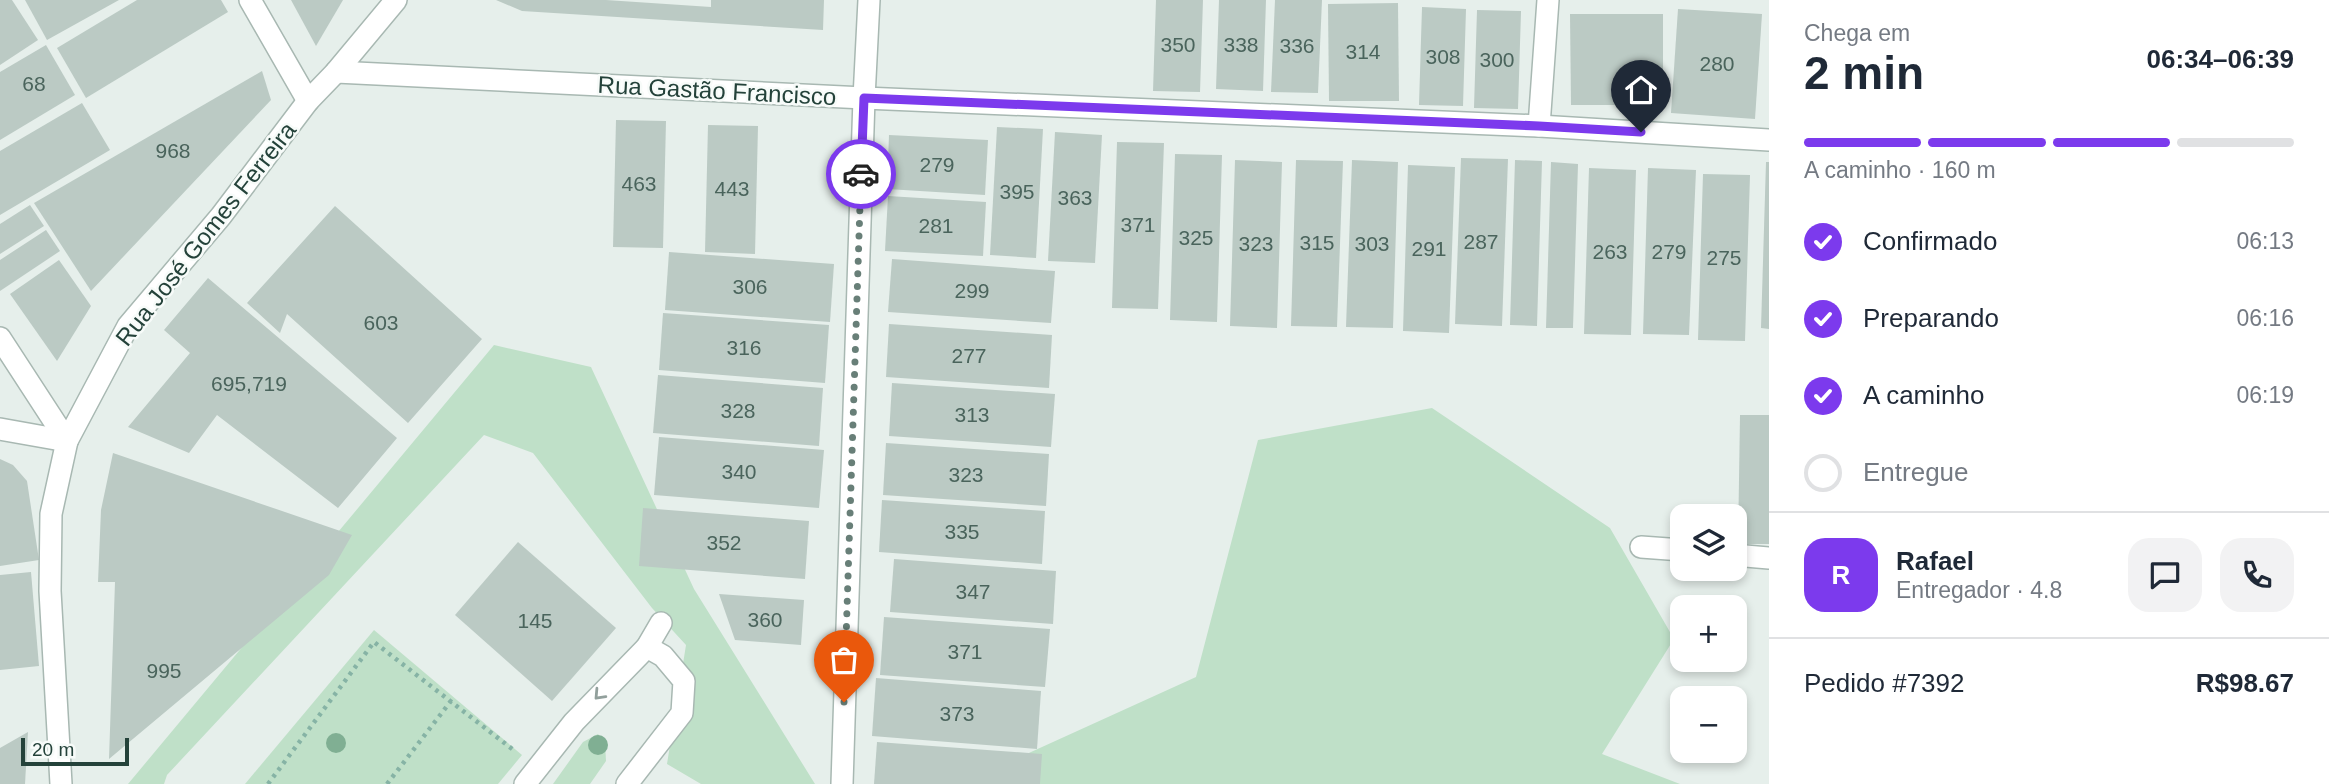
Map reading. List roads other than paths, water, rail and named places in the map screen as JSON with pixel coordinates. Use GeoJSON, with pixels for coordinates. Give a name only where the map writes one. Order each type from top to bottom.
{"type":"FeatureCollection","features":[{"type":"Feature","properties":{"kind":"street"},"geometry":{"type":"LineString","coordinates":[[250,0],[308,101]]}},
{"type":"Feature","properties":{"kind":"street","name":"Rua José Gomes Ferreira"},"geometry":{"type":"LineString","coordinates":[[61,784],[50,592],[51,513],[67,441],[128,326],[221,216],[308,101],[396,0]]}},
{"type":"Feature","properties":{"kind":"street"},"geometry":{"type":"LineString","coordinates":[[842,784],[869,0]]}},
{"type":"Feature","properties":{"kind":"street"},"geometry":{"type":"LineString","coordinates":[[1539,126],[1548,0]]}},
{"type":"Feature","properties":{"kind":"street","name":"Rua Gastão Francisco"},"geometry":{"type":"LineString","coordinates":[[336,72],[864,98],[1539,126],[1769,140]]}},
{"type":"Feature","properties":{"kind":"street"},"geometry":{"type":"LineString","coordinates":[[0,338],[67,441]]}},
{"type":"Feature","properties":{"kind":"street"},"geometry":{"type":"LineString","coordinates":[[0,429],[67,441]]}},
{"type":"Feature","properties":{"kind":"street"},"geometry":{"type":"LineString","coordinates":[[1641,547],[1670,549]]}},
{"type":"Feature","properties":{"kind":"street"},"geometry":{"type":"LineString","coordinates":[[1747,556],[1769,558]]}},
{"type":"Feature","properties":{"kind":"street"},"geometry":{"type":"LineString","coordinates":[[525,784],[574,722],[647,647],[660,623]]}},
{"type":"Feature","properties":{"kind":"street"},"geometry":{"type":"LineString","coordinates":[[627,784],[682,713],[684,681],[663,656],[647,647]]}}]}
